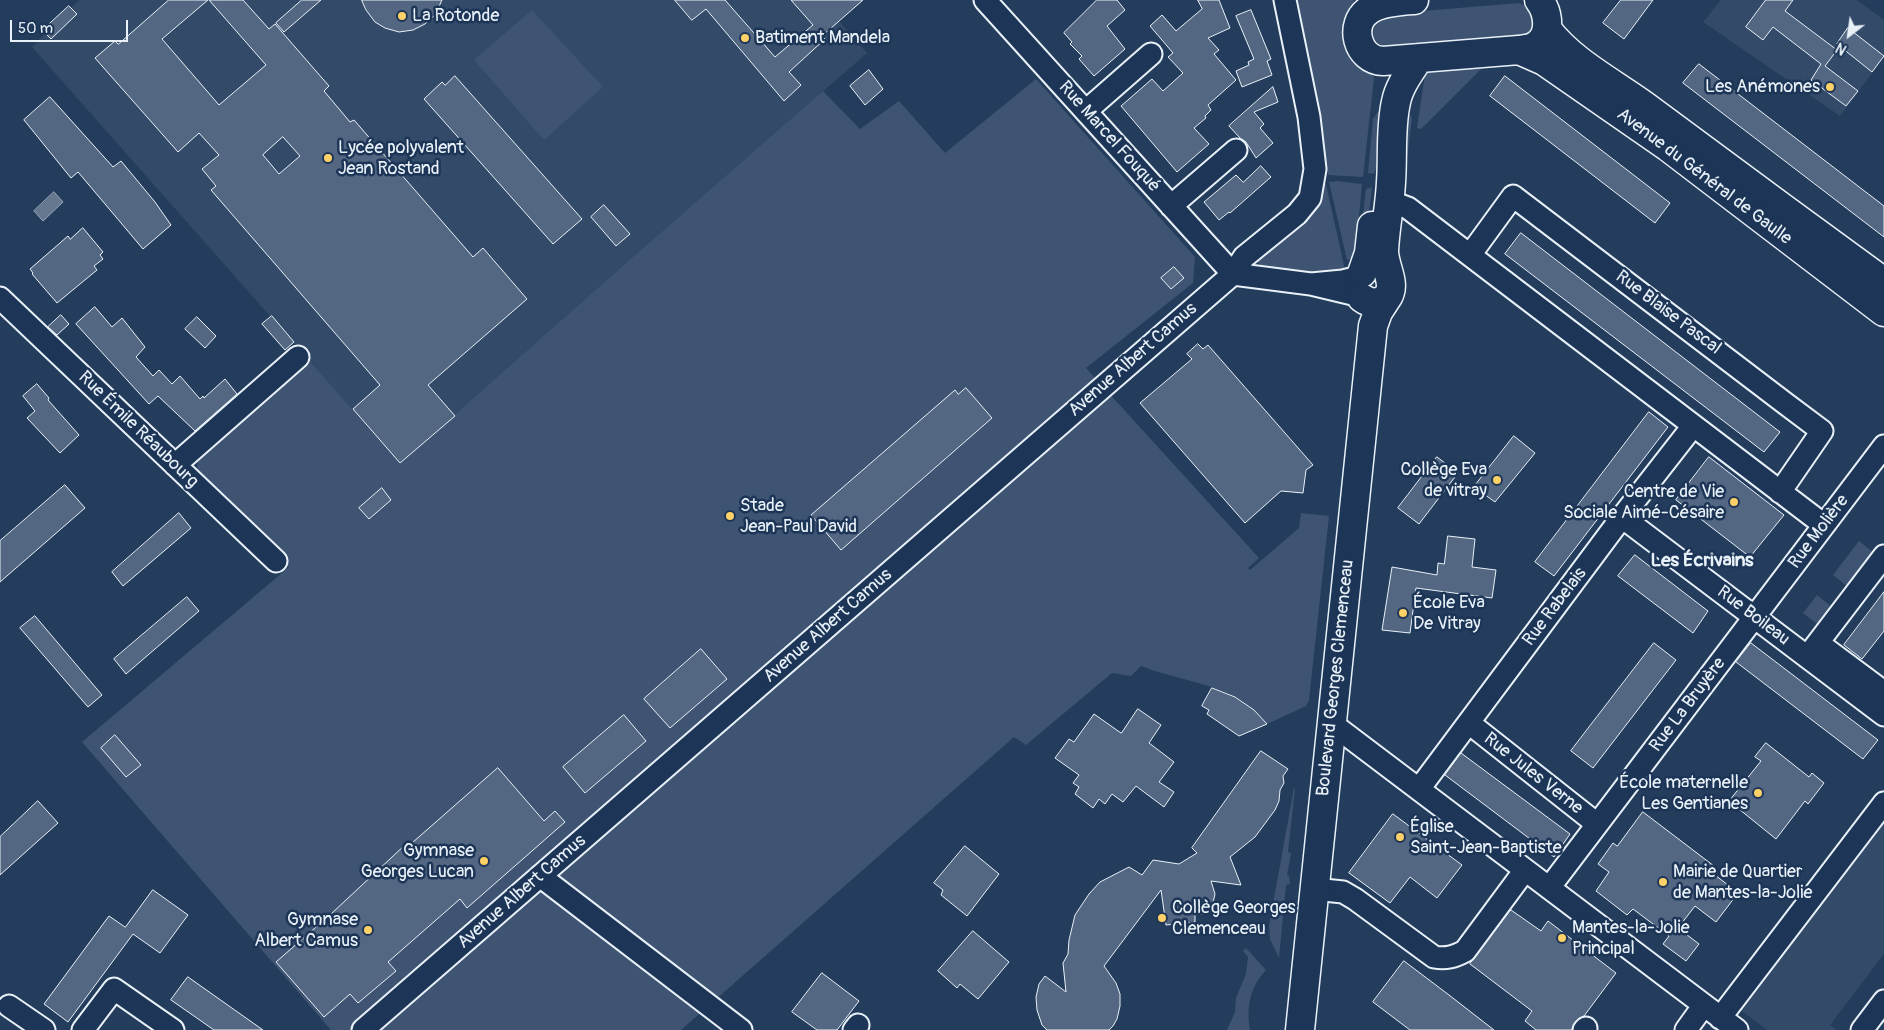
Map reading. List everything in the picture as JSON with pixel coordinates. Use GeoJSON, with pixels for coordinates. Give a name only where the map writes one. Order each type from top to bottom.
{"type":"FeatureCollection","features":[{"type":"Feature","properties":{"kind":"main road"},"geometry":{"type":"LineString","coordinates":[[1396,103],[1389,82],[1362,48],[1358,37],[1359,23],[1365,6],[1412,0]]}},
{"type":"Feature","properties":{"kind":"main road"},"geometry":{"type":"LineString","coordinates":[[1373,60],[1519,50],[1537,45],[1542,40],[1548,11]]}},
{"type":"Feature","properties":{"kind":"main road","name":"Avenue du Général de Gaulle"},"geometry":{"type":"LineString","coordinates":[[1548,11],[1560,46],[1884,282]]}},
{"type":"Feature","properties":{"kind":"main road","name":"Avenue du Général de Gaulle"},"geometry":{"type":"LineString","coordinates":[[1519,50],[1544,61],[1668,147],[1884,312]]}},
{"type":"Feature","properties":{"kind":"main road"},"geometry":{"type":"LineString","coordinates":[[1389,286],[1384,258],[1396,103],[1404,81],[1419,58]]}},
{"type":"Feature","properties":{"kind":"main road"},"geometry":{"type":"LineString","coordinates":[[1361,286],[1370,247],[1377,178],[1392,140]]}},
{"type":"Feature","properties":{"kind":"main road"},"geometry":{"type":"LineString","coordinates":[[1361,286],[1374,268],[1383,271],[1389,286]]}},
{"type":"Feature","properties":{"kind":"main road","name":"Boulevard Georges Clemenceau"},"geometry":{"type":"LineString","coordinates":[[1361,286],[1373,326]]}},
{"type":"Feature","properties":{"kind":"main road","name":"Boulevard Georges Clemenceau"},"geometry":{"type":"LineString","coordinates":[[1300,1030],[1373,326],[1389,286]]}},
{"type":"Feature","properties":{"kind":"street","name":"Rue Marcel Fouqué"},"geometry":{"type":"LineString","coordinates":[[985,0],[1233,274]]}},
{"type":"Feature","properties":{"kind":"street","name":"Avenue Albert Camus"},"geometry":{"type":"LineString","coordinates":[[363,1030],[1233,274],[1244,258],[1297,214],[1310,198],[1315,169],[1299,67],[1285,0]]}},
{"type":"Feature","properties":{"kind":"street"},"geometry":{"type":"LineString","coordinates":[[1086,111],[1151,54]]}},
{"type":"Feature","properties":{"kind":"street"},"geometry":{"type":"LineString","coordinates":[[1171,206],[1236,150]]}},
{"type":"Feature","properties":{"kind":"street","name":"Rue Blaise Pascal"},"geometry":{"type":"LineString","coordinates":[[1470,255],[1513,196],[1822,431],[1780,492]]}},
{"type":"Feature","properties":{"kind":"street"},"geometry":{"type":"LineString","coordinates":[[1389,201],[1408,208],[1824,526]]}},
{"type":"Feature","properties":{"kind":"street"},"geometry":{"type":"LineString","coordinates":[[1233,274],[1312,284],[1344,281],[1361,286]]}},
{"type":"Feature","properties":{"kind":"street","name":"Rue Émile Réaubourg"},"geometry":{"type":"LineString","coordinates":[[0,298],[276,561]]}},
{"type":"Feature","properties":{"kind":"street"},"geometry":{"type":"LineString","coordinates":[[175,465],[298,357]]}},
{"type":"Feature","properties":{"kind":"street","name":"Rue Rabelais"},"geometry":{"type":"LineString","coordinates":[[1419,789],[1622,517],[1694,426]]}},
{"type":"Feature","properties":{"kind":"street","name":"Rue Molière"},"geometry":{"type":"LineString","coordinates":[[1754,617],[1884,446]]}},
{"type":"Feature","properties":{"kind":"street","name":"Rue Boileau"},"geometry":{"type":"LineString","coordinates":[[1622,517],[1754,617],[1812,650],[1884,715]]}},
{"type":"Feature","properties":{"kind":"street"},"geometry":{"type":"LineString","coordinates":[[1884,556],[1812,650],[1884,692]]}},
{"type":"Feature","properties":{"kind":"street","name":"Rue La Bruyère"},"geometry":{"type":"LineString","coordinates":[[1549,888],[1754,617]]}},
{"type":"Feature","properties":{"kind":"street","name":"Rue Jules Verne"},"geometry":{"type":"LineString","coordinates":[[1469,723],[1597,824]]}},
{"type":"Feature","properties":{"kind":"street"},"geometry":{"type":"LineString","coordinates":[[1331,724],[1720,1018]]}},
{"type":"Feature","properties":{"kind":"street"},"geometry":{"type":"LineString","coordinates":[[1686,1030],[1720,1018],[1884,803]]}},
{"type":"Feature","properties":{"kind":"street"},"geometry":{"type":"LineString","coordinates":[[1314,889],[1343,892],[1434,957],[1442,959],[1454,957],[1465,951],[1525,870]]}},
{"type":"Feature","properties":{"kind":"street"},"geometry":{"type":"LineString","coordinates":[[540,876],[741,1030]]}},
{"type":"Feature","properties":{"kind":"street"},"geometry":{"type":"LineString","coordinates":[[83,1030],[114,989],[173,1030]]}},
{"type":"Feature","properties":{"kind":"street"},"geometry":{"type":"LineString","coordinates":[[1862,1030],[1884,1001]]}},
{"type":"Feature","properties":{"kind":"street"},"geometry":{"type":"LineString","coordinates":[[9,1006],[44,1030]]}},
{"type":"Feature","properties":{"kind":"shaded area","name":"Lycée polyvalent Jean Rostand"},"geometry":{"type":"Polygon","coordinates":[[[79,0],[857,0],[860,3],[839,21],[867,53],[400,463],[32,47],[79,0]]]}},
{"type":"Feature","properties":{"kind":"shaded area"},"geometry":{"type":"Polygon","coordinates":[[[1293,0],[1354,0],[1352,12],[1363,65],[1372,73],[1374,78],[1363,177],[1328,175],[1293,0]]]}},
{"type":"Feature","properties":{"kind":"shaded area","name":"Les Anémones"},"geometry":{"type":"Polygon","coordinates":[[[1721,0],[1857,0],[1884,20],[1884,57],[1840,116],[1703,22],[1721,0]]]}},
{"type":"Feature","properties":{"kind":"shaded area"},"geometry":{"type":"Polygon","coordinates":[[[1519,3],[1529,7],[1536,19],[1532,31],[1525,36],[1385,48],[1375,40],[1373,35],[1375,26],[1387,14],[1519,3]]]}},
{"type":"Feature","properties":{"kind":"shaded area"},"geometry":{"type":"Polygon","coordinates":[[[532,10],[603,87],[544,140],[474,60],[532,10]]]}},
{"type":"Feature","properties":{"kind":"shaded area"},"geometry":{"type":"Polygon","coordinates":[[[1485,65],[1421,129],[1417,128],[1425,74],[1431,71],[1485,65]]]}},
{"type":"Feature","properties":{"kind":"shaded area","name":"Stade Jean-Paul David"},"geometry":{"type":"Polygon","coordinates":[[[1036,79],[1195,257],[1193,283],[1086,368],[1259,558],[1248,568],[1250,570],[1299,528],[1301,513],[1329,516],[1309,700],[1306,706],[1267,724],[1252,708],[1239,699],[1212,687],[1141,666],[1131,676],[1112,673],[1026,745],[1014,737],[681,1030],[331,1030],[82,742],[289,567],[197,475],[198,450],[308,359],[400,463],[823,91],[860,129],[899,101],[945,153],[1036,79]]]}},
{"type":"Feature","properties":{"kind":"shaded area"},"geometry":{"type":"Polygon","coordinates":[[[1388,105],[1382,154],[1374,174],[1368,173],[1373,119],[1377,113],[1388,105]]]}},
{"type":"Feature","properties":{"kind":"shaded area"},"geometry":{"type":"Polygon","coordinates":[[[1403,108],[1412,118],[1405,176],[1403,108]]]}},
{"type":"Feature","properties":{"kind":"shaded area"},"geometry":{"type":"Polygon","coordinates":[[[1329,182],[1362,184],[1355,258],[1347,260],[1329,182]]]}},
{"type":"Feature","properties":{"kind":"shaded area"},"geometry":{"type":"Polygon","coordinates":[[[1323,184],[1326,184],[1345,270],[1324,273],[1260,266],[1257,260],[1303,221],[1323,184]]]}},
{"type":"Feature","properties":{"kind":"shaded area"},"geometry":{"type":"Polygon","coordinates":[[[1372,187],[1366,238],[1361,232],[1366,189],[1372,187]]]}},
{"type":"Feature","properties":{"kind":"shaded area"},"geometry":{"type":"Polygon","coordinates":[[[54,192],[63,202],[43,221],[34,211],[54,192]]]}},
{"type":"Feature","properties":{"kind":"shaded area"},"geometry":{"type":"Polygon","coordinates":[[[1859,541],[1874,553],[1848,587],[1833,575],[1859,541]]]}},
{"type":"Feature","properties":{"kind":"shaded area"},"geometry":{"type":"Polygon","coordinates":[[[1817,595],[1832,607],[1818,625],[1803,613],[1817,595]]]}},
{"type":"Feature","properties":{"kind":"shaded area"},"geometry":{"type":"Polygon","coordinates":[[[1294,788],[1288,852],[1291,853],[1287,875],[1289,876],[1290,884],[1286,885],[1279,958],[1270,939],[1269,926],[1294,788]]]}},
{"type":"Feature","properties":{"kind":"shaded area"},"geometry":{"type":"Polygon","coordinates":[[[1884,814],[1884,954],[1830,1025],[1837,1030],[1767,1030],[1738,1008],[1884,814]]]}},
{"type":"Feature","properties":{"kind":"shaded area"},"geometry":{"type":"Polygon","coordinates":[[[1246,948],[1266,970],[1256,983],[1250,998],[1250,1030],[1227,1030],[1235,1012],[1236,998],[1246,974],[1248,957],[1243,951],[1246,948]]]}},
{"type":"Feature","properties":{"kind":"building"},"geometry":{"type":"Polygon","coordinates":[[[169,0],[208,0],[162,39],[219,105],[266,65],[209,0],[243,0],[269,29],[275,24],[329,86],[324,91],[350,122],[354,120],[473,257],[483,248],[527,299],[428,385],[455,416],[400,463],[353,409],[380,385],[211,190],[216,186],[202,169],[219,155],[199,133],[178,152],[95,58],[115,41],[118,44],[169,0]],[[283,137],[263,155],[279,174],[300,156],[283,137]]]}},
{"type":"Feature","properties":{"kind":"building"},"geometry":{"type":"Polygon","coordinates":[[[302,0],[321,0],[284,32],[276,23],[302,0]]]}},
{"type":"Feature","properties":{"kind":"building","name":"La Rotonde"},"geometry":{"type":"Polygon","coordinates":[[[362,0],[442,0],[435,15],[425,24],[413,30],[399,32],[385,28],[375,22],[366,10],[362,0]]]}},
{"type":"Feature","properties":{"kind":"building"},"geometry":{"type":"Polygon","coordinates":[[[675,0],[725,0],[775,57],[813,25],[791,0],[863,0],[822,36],[825,39],[789,72],[801,85],[784,101],[706,9],[692,20],[675,0]]]}},
{"type":"Feature","properties":{"kind":"building"},"geometry":{"type":"Polygon","coordinates":[[[1097,0],[1117,0],[1125,10],[1107,26],[1125,49],[1094,76],[1079,59],[1082,56],[1070,44],[1072,42],[1064,33],[1097,0]]]}},
{"type":"Feature","properties":{"kind":"building"},"geometry":{"type":"Polygon","coordinates":[[[1198,0],[1219,0],[1230,28],[1208,38],[1219,50],[1214,54],[1236,80],[1208,105],[1211,110],[1205,116],[1206,118],[1194,128],[1209,144],[1177,172],[1121,106],[1152,79],[1163,91],[1183,73],[1168,57],[1173,53],[1150,26],[1162,15],[1176,31],[1202,9],[1198,0]]]}},
{"type":"Feature","properties":{"kind":"building"},"geometry":{"type":"Polygon","coordinates":[[[1621,0],[1653,0],[1624,39],[1603,23],[1621,0]]]}},
{"type":"Feature","properties":{"kind":"building"},"geometry":{"type":"Polygon","coordinates":[[[1766,0],[1793,0],[1785,11],[1837,50],[1825,66],[1858,91],[1846,106],[1811,80],[1821,64],[1773,27],[1763,40],[1746,27],[1766,0]]]}},
{"type":"Feature","properties":{"kind":"building"},"geometry":{"type":"Polygon","coordinates":[[[69,6],[77,14],[51,39],[45,33],[45,28],[69,6]]]}},
{"type":"Feature","properties":{"kind":"building"},"geometry":{"type":"Polygon","coordinates":[[[1251,10],[1271,59],[1267,61],[1272,75],[1242,87],[1236,71],[1249,65],[1248,62],[1254,59],[1236,16],[1251,10]]]}},
{"type":"Feature","properties":{"kind":"building"},"geometry":{"type":"Polygon","coordinates":[[[1848,28],[1884,56],[1872,72],[1837,44],[1848,28]]]}},
{"type":"Feature","properties":{"kind":"building"},"geometry":{"type":"Polygon","coordinates":[[[1699,64],[1884,206],[1884,237],[1683,83],[1699,64]]]}},
{"type":"Feature","properties":{"kind":"building"},"geometry":{"type":"Polygon","coordinates":[[[869,70],[883,89],[865,105],[850,86],[869,70]]]}},
{"type":"Feature","properties":{"kind":"building"},"geometry":{"type":"Polygon","coordinates":[[[455,76],[582,219],[553,244],[424,99],[442,82],[445,85],[455,76]]]}},
{"type":"Feature","properties":{"kind":"building"},"geometry":{"type":"Polygon","coordinates":[[[1505,76],[1670,203],[1655,223],[1490,96],[1505,76]]]}},
{"type":"Feature","properties":{"kind":"building"},"geometry":{"type":"Polygon","coordinates":[[[1273,87],[1278,102],[1254,112],[1264,124],[1260,128],[1273,143],[1256,158],[1246,142],[1229,126],[1273,87]]]}},
{"type":"Feature","properties":{"kind":"building"},"geometry":{"type":"Polygon","coordinates":[[[50,97],[113,167],[121,161],[155,202],[171,225],[143,249],[78,172],[71,178],[24,120],[50,97]]]}},
{"type":"Feature","properties":{"kind":"building"},"geometry":{"type":"Polygon","coordinates":[[[1261,166],[1271,177],[1230,213],[1219,220],[1204,202],[1236,175],[1243,182],[1261,166]]]}},
{"type":"Feature","properties":{"kind":"building"},"geometry":{"type":"Polygon","coordinates":[[[604,205],[630,234],[616,246],[591,217],[604,205]]]}},
{"type":"Feature","properties":{"kind":"building"},"geometry":{"type":"Polygon","coordinates":[[[83,228],[103,252],[100,255],[103,259],[94,266],[97,270],[57,303],[32,274],[30,269],[68,236],[70,239],[83,228]]]}},
{"type":"Feature","properties":{"kind":"building"},"geometry":{"type":"Polygon","coordinates":[[[1521,233],[1780,432],[1764,452],[1505,254],[1521,233]]]}},
{"type":"Feature","properties":{"kind":"building"},"geometry":{"type":"Polygon","coordinates":[[[1174,267],[1184,278],[1171,289],[1161,278],[1174,267]]]}},
{"type":"Feature","properties":{"kind":"building"},"geometry":{"type":"Polygon","coordinates":[[[95,307],[112,327],[122,318],[145,347],[136,357],[153,376],[159,370],[172,384],[180,376],[200,399],[203,396],[204,398],[225,379],[237,394],[195,431],[158,396],[149,404],[76,324],[95,307]]]}},
{"type":"Feature","properties":{"kind":"building"},"geometry":{"type":"Polygon","coordinates":[[[61,315],[69,324],[57,335],[48,327],[61,315]]]}},
{"type":"Feature","properties":{"kind":"building"},"geometry":{"type":"Polygon","coordinates":[[[272,316],[294,342],[285,350],[262,324],[272,316]]]}},
{"type":"Feature","properties":{"kind":"building"},"geometry":{"type":"Polygon","coordinates":[[[197,317],[216,336],[205,348],[185,329],[197,317]]]}},
{"type":"Feature","properties":{"kind":"building"},"geometry":{"type":"Polygon","coordinates":[[[1198,344],[1203,349],[1208,345],[1313,465],[1306,470],[1303,493],[1281,491],[1245,523],[1140,403],[1192,359],[1187,354],[1198,344]]]}},
{"type":"Feature","properties":{"kind":"building"},"geometry":{"type":"Polygon","coordinates":[[[37,384],[49,398],[48,400],[79,435],[60,453],[27,418],[35,411],[23,396],[37,384]]]}},
{"type":"Feature","properties":{"kind":"building"},"geometry":{"type":"Polygon","coordinates":[[[966,388],[992,418],[841,550],[811,515],[955,390],[958,394],[966,388]]]}},
{"type":"Feature","properties":{"kind":"building"},"geometry":{"type":"Polygon","coordinates":[[[1649,412],[1668,427],[1554,576],[1535,562],[1649,412]]]}},
{"type":"Feature","properties":{"kind":"building"},"geometry":{"type":"Polygon","coordinates":[[[1514,436],[1535,453],[1495,502],[1474,487],[1514,436]]]}},
{"type":"Feature","properties":{"kind":"building"},"geometry":{"type":"Polygon","coordinates":[[[1437,457],[1458,473],[1419,524],[1398,508],[1437,457]]]}},
{"type":"Feature","properties":{"kind":"building","name":"Centre de Vie Sociale Aimé-Césaire"},"geometry":{"type":"Polygon","coordinates":[[[1709,457],[1784,515],[1750,557],[1676,500],[1709,457]]]}},
{"type":"Feature","properties":{"kind":"building"},"geometry":{"type":"Polygon","coordinates":[[[65,485],[85,508],[0,582],[0,541],[65,485]]]}},
{"type":"Feature","properties":{"kind":"building"},"geometry":{"type":"Polygon","coordinates":[[[382,488],[391,500],[369,519],[359,508],[382,488]]]}},
{"type":"Feature","properties":{"kind":"building"},"geometry":{"type":"Polygon","coordinates":[[[179,513],[191,528],[123,586],[112,572],[179,513]]]}},
{"type":"Feature","properties":{"kind":"building"},"geometry":{"type":"Polygon","coordinates":[[[1448,536],[1475,539],[1472,567],[1496,570],[1492,598],[1416,588],[1410,633],[1382,630],[1392,567],[1437,575],[1438,563],[1444,564],[1448,536]]]}},
{"type":"Feature","properties":{"kind":"building"},"geometry":{"type":"Polygon","coordinates":[[[1635,555],[1708,611],[1693,633],[1618,576],[1635,555]]]}},
{"type":"Feature","properties":{"kind":"building"},"geometry":{"type":"Polygon","coordinates":[[[1884,592],[1884,631],[1862,659],[1844,645],[1884,592]]]}},
{"type":"Feature","properties":{"kind":"building"},"geometry":{"type":"Polygon","coordinates":[[[187,597],[199,611],[126,674],[114,659],[187,597]]]}},
{"type":"Feature","properties":{"kind":"building"},"geometry":{"type":"Polygon","coordinates":[[[35,616],[102,695],[88,707],[20,628],[35,616]]]}},
{"type":"Feature","properties":{"kind":"building"},"geometry":{"type":"Polygon","coordinates":[[[1654,643],[1676,660],[1593,768],[1571,751],[1654,643]]]}},
{"type":"Feature","properties":{"kind":"building"},"geometry":{"type":"Polygon","coordinates":[[[1751,643],[1878,740],[1863,759],[1736,662],[1751,643]]]}},
{"type":"Feature","properties":{"kind":"building"},"geometry":{"type":"Polygon","coordinates":[[[701,649],[727,679],[670,728],[644,699],[701,649]]]}},
{"type":"Feature","properties":{"kind":"building"},"geometry":{"type":"Polygon","coordinates":[[[1212,688],[1235,697],[1254,710],[1267,724],[1239,736],[1207,714],[1209,710],[1202,706],[1212,688]]]}},
{"type":"Feature","properties":{"kind":"building"},"geometry":{"type":"Polygon","coordinates":[[[1138,709],[1161,725],[1149,743],[1174,762],[1159,782],[1174,792],[1164,807],[1136,786],[1123,802],[1112,794],[1105,804],[1099,799],[1093,808],[1075,794],[1079,787],[1073,783],[1079,775],[1055,758],[1069,739],[1074,742],[1094,714],[1121,733],[1138,709]]]}},
{"type":"Feature","properties":{"kind":"building"},"geometry":{"type":"Polygon","coordinates":[[[624,715],[646,741],[585,793],[563,767],[624,715]]]}},
{"type":"Feature","properties":{"kind":"building"},"geometry":{"type":"Polygon","coordinates":[[[115,735],[141,765],[126,777],[101,748],[115,735]]]}},
{"type":"Feature","properties":{"kind":"building"},"geometry":{"type":"Polygon","coordinates":[[[1766,743],[1809,777],[1812,773],[1824,783],[1808,804],[1805,801],[1776,839],[1729,801],[1761,761],[1755,757],[1766,743]]]}},
{"type":"Feature","properties":{"kind":"building"},"geometry":{"type":"Polygon","coordinates":[[[1261,751],[1288,769],[1283,776],[1284,783],[1280,790],[1279,801],[1275,810],[1255,837],[1230,857],[1241,885],[1211,881],[1215,894],[1212,907],[1206,914],[1195,914],[1195,922],[1166,925],[1161,890],[1104,966],[1116,983],[1120,994],[1120,1006],[1113,1026],[1109,1030],[1047,1030],[1042,1025],[1037,1010],[1036,997],[1039,984],[1045,976],[1066,992],[1063,963],[1068,954],[1075,915],[1089,894],[1100,882],[1129,867],[1142,875],[1153,860],[1179,864],[1197,853],[1192,848],[1261,751]]]}},
{"type":"Feature","properties":{"kind":"building"},"geometry":{"type":"Polygon","coordinates":[[[1461,753],[1570,834],[1554,857],[1445,775],[1461,753]]]}},
{"type":"Feature","properties":{"kind":"building","name":"Gymnase Albert Camus"},"geometry":{"type":"Polygon","coordinates":[[[498,768],[544,821],[555,811],[565,822],[467,908],[460,899],[388,962],[396,971],[358,1003],[350,994],[324,1017],[276,962],[406,844],[408,846],[498,768]]]}},
{"type":"Feature","properties":{"kind":"building"},"geometry":{"type":"Polygon","coordinates":[[[38,801],[58,823],[0,875],[0,837],[38,801]]]}},
{"type":"Feature","properties":{"kind":"building","name":"Mairie de Quartier de Mantes-la-Jolie"},"geometry":{"type":"Polygon","coordinates":[[[1643,812],[1714,866],[1710,871],[1738,893],[1716,922],[1695,906],[1678,928],[1699,944],[1686,961],[1663,944],[1669,936],[1633,909],[1627,915],[1596,891],[1609,872],[1598,864],[1613,843],[1617,846],[1643,812]]]}},
{"type":"Feature","properties":{"kind":"building","name":"Église Saint-Jean-Baptiste"},"geometry":{"type":"Polygon","coordinates":[[[1393,814],[1462,865],[1437,898],[1410,877],[1390,903],[1349,873],[1393,814]]]}},
{"type":"Feature","properties":{"kind":"building"},"geometry":{"type":"Polygon","coordinates":[[[965,846],[999,874],[967,916],[941,895],[943,890],[934,883],[965,846]]]}},
{"type":"Feature","properties":{"kind":"building"},"geometry":{"type":"Polygon","coordinates":[[[153,890],[188,915],[160,953],[133,934],[68,1022],[44,1004],[109,916],[125,927],[153,890]]]}},
{"type":"Feature","properties":{"kind":"building"},"geometry":{"type":"Polygon","coordinates":[[[1511,910],[1541,931],[1548,921],[1616,973],[1584,1016],[1575,1022],[1572,1030],[1536,1030],[1525,1021],[1532,1011],[1470,964],[1511,910]]]}},
{"type":"Feature","properties":{"kind":"building"},"geometry":{"type":"Polygon","coordinates":[[[973,931],[1009,962],[978,999],[960,984],[957,988],[938,971],[973,931]]]}},
{"type":"Feature","properties":{"kind":"building"},"geometry":{"type":"Polygon","coordinates":[[[1404,961],[1494,1030],[1410,1030],[1373,1002],[1404,961]]]}},
{"type":"Feature","properties":{"kind":"building"},"geometry":{"type":"Polygon","coordinates":[[[822,973],[859,1001],[837,1030],[817,1030],[792,1012],[822,973]]]}},
{"type":"Feature","properties":{"kind":"building"},"geometry":{"type":"Polygon","coordinates":[[[188,977],[263,1030],[214,1030],[171,1000],[188,977]]]}},
{"type":"Feature","properties":{"kind":"place","name":"La Rotonde"},"geometry":{"type":"Point","coordinates":[402,16]}},
{"type":"Feature","properties":{"kind":"place","name":"Batiment Mandela"},"geometry":{"type":"Point","coordinates":[745,38]}},
{"type":"Feature","properties":{"kind":"place","name":"Les Anémones"},"geometry":{"type":"Point","coordinates":[1830,87]}},
{"type":"Feature","properties":{"kind":"place","name":"Lycée polyvalent Jean Rostand"},"geometry":{"type":"Point","coordinates":[328,158]}},
{"type":"Feature","properties":{"kind":"place","name":"Collège Eva de vitray"},"geometry":{"type":"Point","coordinates":[1497,480]}},
{"type":"Feature","properties":{"kind":"place","name":"Centre de Vie Sociale Aimé-Césaire"},"geometry":{"type":"Point","coordinates":[1734,502]}},
{"type":"Feature","properties":{"kind":"place","name":"Stade Jean-Paul David"},"geometry":{"type":"Point","coordinates":[730,516]}},
{"type":"Feature","properties":{"kind":"place","name":"École Eva De Vitray"},"geometry":{"type":"Point","coordinates":[1403,613]}},
{"type":"Feature","properties":{"kind":"place","name":"École maternelle Les Gentianes"},"geometry":{"type":"Point","coordinates":[1758,793]}},
{"type":"Feature","properties":{"kind":"place","name":"Église Saint-Jean-Baptiste"},"geometry":{"type":"Point","coordinates":[1400,837]}},
{"type":"Feature","properties":{"kind":"place","name":"Gymnase Georges Lucan"},"geometry":{"type":"Point","coordinates":[484,861]}},
{"type":"Feature","properties":{"kind":"place","name":"Mairie de Quartier de Mantes-la-Jolie"},"geometry":{"type":"Point","coordinates":[1663,882]}},
{"type":"Feature","properties":{"kind":"place","name":"Collège Georges Clemenceau"},"geometry":{"type":"Point","coordinates":[1162,918]}},
{"type":"Feature","properties":{"kind":"place","name":"Gymnase Albert Camus"},"geometry":{"type":"Point","coordinates":[368,930]}},
{"type":"Feature","properties":{"kind":"place","name":"Mantes-la-Jolie Principal"},"geometry":{"type":"Point","coordinates":[1562,938]}},
{"type":"Feature","properties":{"kind":"district","name":"Les Écrivains"},"geometry":{"type":"Point","coordinates":[1702,561]}}]}
